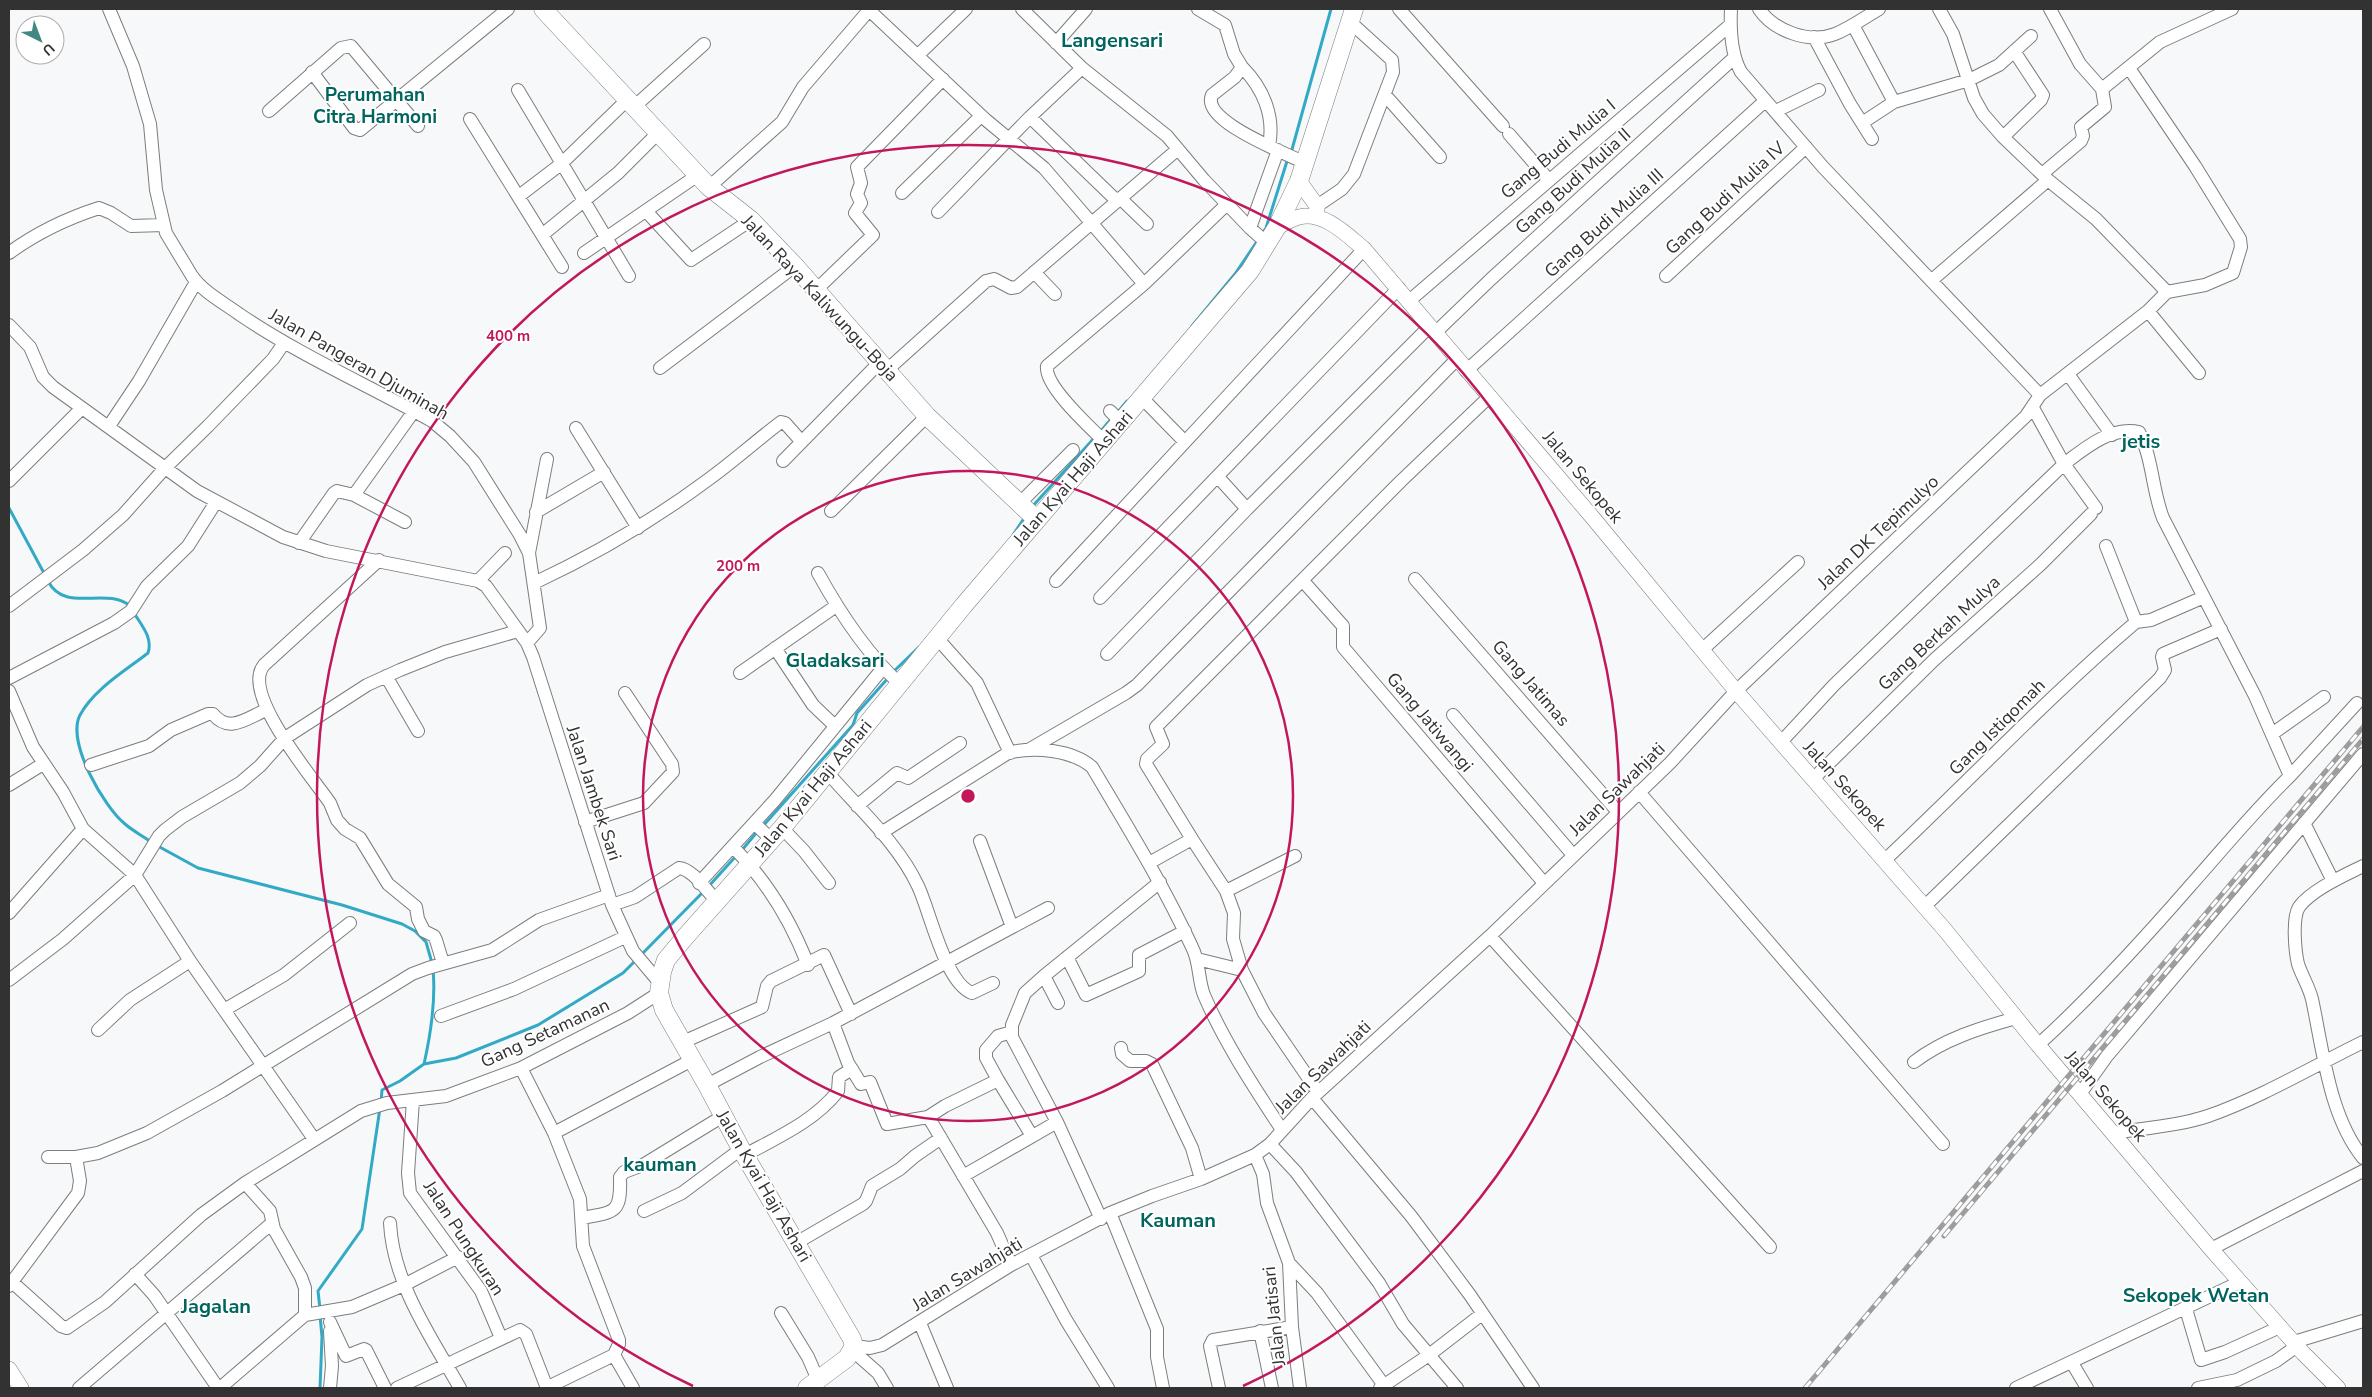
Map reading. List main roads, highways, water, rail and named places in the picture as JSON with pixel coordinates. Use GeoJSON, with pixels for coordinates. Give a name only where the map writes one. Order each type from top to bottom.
{"type":"FeatureCollection","features":[{"type":"Feature","properties":{"kind":"main road","name":"Jalan Raya Kaliwungu-Boja"},"geometry":{"type":"LineString","coordinates":[[542,9],[704,181],[751,220],[795,266],[927,416],[1027,510]]}},
{"type":"Feature","properties":{"kind":"main road","name":"Jalan Kyai Haji Ashari"},"geometry":{"type":"LineString","coordinates":[[813,1384],[847,1358],[853,1348],[664,1010],[659,987],[666,960],[747,861],[804,796],[828,773],[863,715],[897,682],[937,638],[1027,510],[1100,437],[1116,417],[1142,398],[1234,290],[1257,235],[1277,227],[1300,181],[1285,153],[1351,15]]}},
{"type":"Feature","properties":{"kind":"waterway"},"geometry":{"type":"LineString","coordinates":[[1291,153],[1331,9]]}},
{"type":"Feature","properties":{"kind":"waterway"},"geometry":{"type":"LineString","coordinates":[[1261,235],[1266,228],[1288,158]]}},
{"type":"Feature","properties":{"kind":"waterway"},"geometry":{"type":"LineString","coordinates":[[1192,326],[1235,274],[1258,240]]}},
{"type":"Feature","properties":{"kind":"waterway"},"geometry":{"type":"LineString","coordinates":[[1117,413],[1127,401]]}},
{"type":"Feature","properties":{"kind":"waterway"},"geometry":{"type":"LineString","coordinates":[[1100,432],[1112,418]]}},
{"type":"Feature","properties":{"kind":"waterway"},"geometry":{"type":"LineString","coordinates":[[1031,508],[1096,436]]}},
{"type":"Feature","properties":{"kind":"waterway"},"geometry":{"type":"LineString","coordinates":[[9,508],[45,575]]}},
{"type":"Feature","properties":{"kind":"waterway"},"geometry":{"type":"LineString","coordinates":[[1013,535],[1025,517]]}},
{"type":"Feature","properties":{"kind":"waterway"},"geometry":{"type":"LineString","coordinates":[[48,581],[55,591],[65,596],[75,598],[109,598],[130,606]]}},
{"type":"Feature","properties":{"kind":"waterway"},"geometry":{"type":"LineString","coordinates":[[134,613],[148,637],[148,653],[93,697],[80,715],[77,727],[78,741],[89,773],[107,804],[128,827],[151,842]]}},
{"type":"Feature","properties":{"kind":"waterway"},"geometry":{"type":"LineString","coordinates":[[893,672],[919,647]]}},
{"type":"Feature","properties":{"kind":"waterway"},"geometry":{"type":"LineString","coordinates":[[762,827],[853,725],[857,713],[889,677]]}},
{"type":"Feature","properties":{"kind":"waterway"},"geometry":{"type":"LineString","coordinates":[[742,850],[757,832]]}},
{"type":"Feature","properties":{"kind":"waterway"},"geometry":{"type":"LineString","coordinates":[[156,845],[198,868],[342,905],[402,924],[415,931],[426,942],[432,963]]}},
{"type":"Feature","properties":{"kind":"waterway"},"geometry":{"type":"LineString","coordinates":[[708,887],[736,856]]}},
{"type":"Feature","properties":{"kind":"waterway"},"geometry":{"type":"LineString","coordinates":[[641,955],[704,891]]}},
{"type":"Feature","properties":{"kind":"waterway"},"geometry":{"type":"LineString","coordinates":[[381,1102],[382,1090],[400,1081],[424,1064],[456,1058],[538,1025],[623,973],[637,959]]}},
{"type":"Feature","properties":{"kind":"waterway"},"geometry":{"type":"LineString","coordinates":[[424,1064],[432,1017],[433,969]]}},
{"type":"Feature","properties":{"kind":"waterway"},"geometry":{"type":"LineString","coordinates":[[320,1309],[318,1291],[362,1229],[380,1108]]}},
{"type":"Feature","properties":{"kind":"waterway"},"geometry":{"type":"LineString","coordinates":[[320,1315],[322,1337],[320,1388]]}},
{"type":"Feature","properties":{"kind":"railway"},"geometry":{"type":"LineString","coordinates":[[1805,1388],[2363,727]]}},
{"type":"Feature","properties":{"kind":"railway"},"geometry":{"type":"LineString","coordinates":[[1944,1236],[2363,739]]}},
{"type":"Feature","properties":{"kind":"district","name":"Langensari"},"geometry":{"type":"Point","coordinates":[1112,40]}},
{"type":"Feature","properties":{"kind":"district","name":"Perumahan Citra Harmoni"},"geometry":{"type":"Point","coordinates":[375,106]}},
{"type":"Feature","properties":{"kind":"district","name":"jetis"},"geometry":{"type":"Point","coordinates":[2141,441]}},
{"type":"Feature","properties":{"kind":"district","name":"Gladaksari"},"geometry":{"type":"Point","coordinates":[835,660]}},
{"type":"Feature","properties":{"kind":"district","name":"kauman"},"geometry":{"type":"Point","coordinates":[660,1164]}},
{"type":"Feature","properties":{"kind":"district","name":"Kauman"},"geometry":{"type":"Point","coordinates":[1178,1220]}},
{"type":"Feature","properties":{"kind":"district","name":"Sekopek Wetan"},"geometry":{"type":"Point","coordinates":[2196,1295]}},
{"type":"Feature","properties":{"kind":"district","name":"Jagalan"},"geometry":{"type":"Point","coordinates":[216,1306]}}]}
